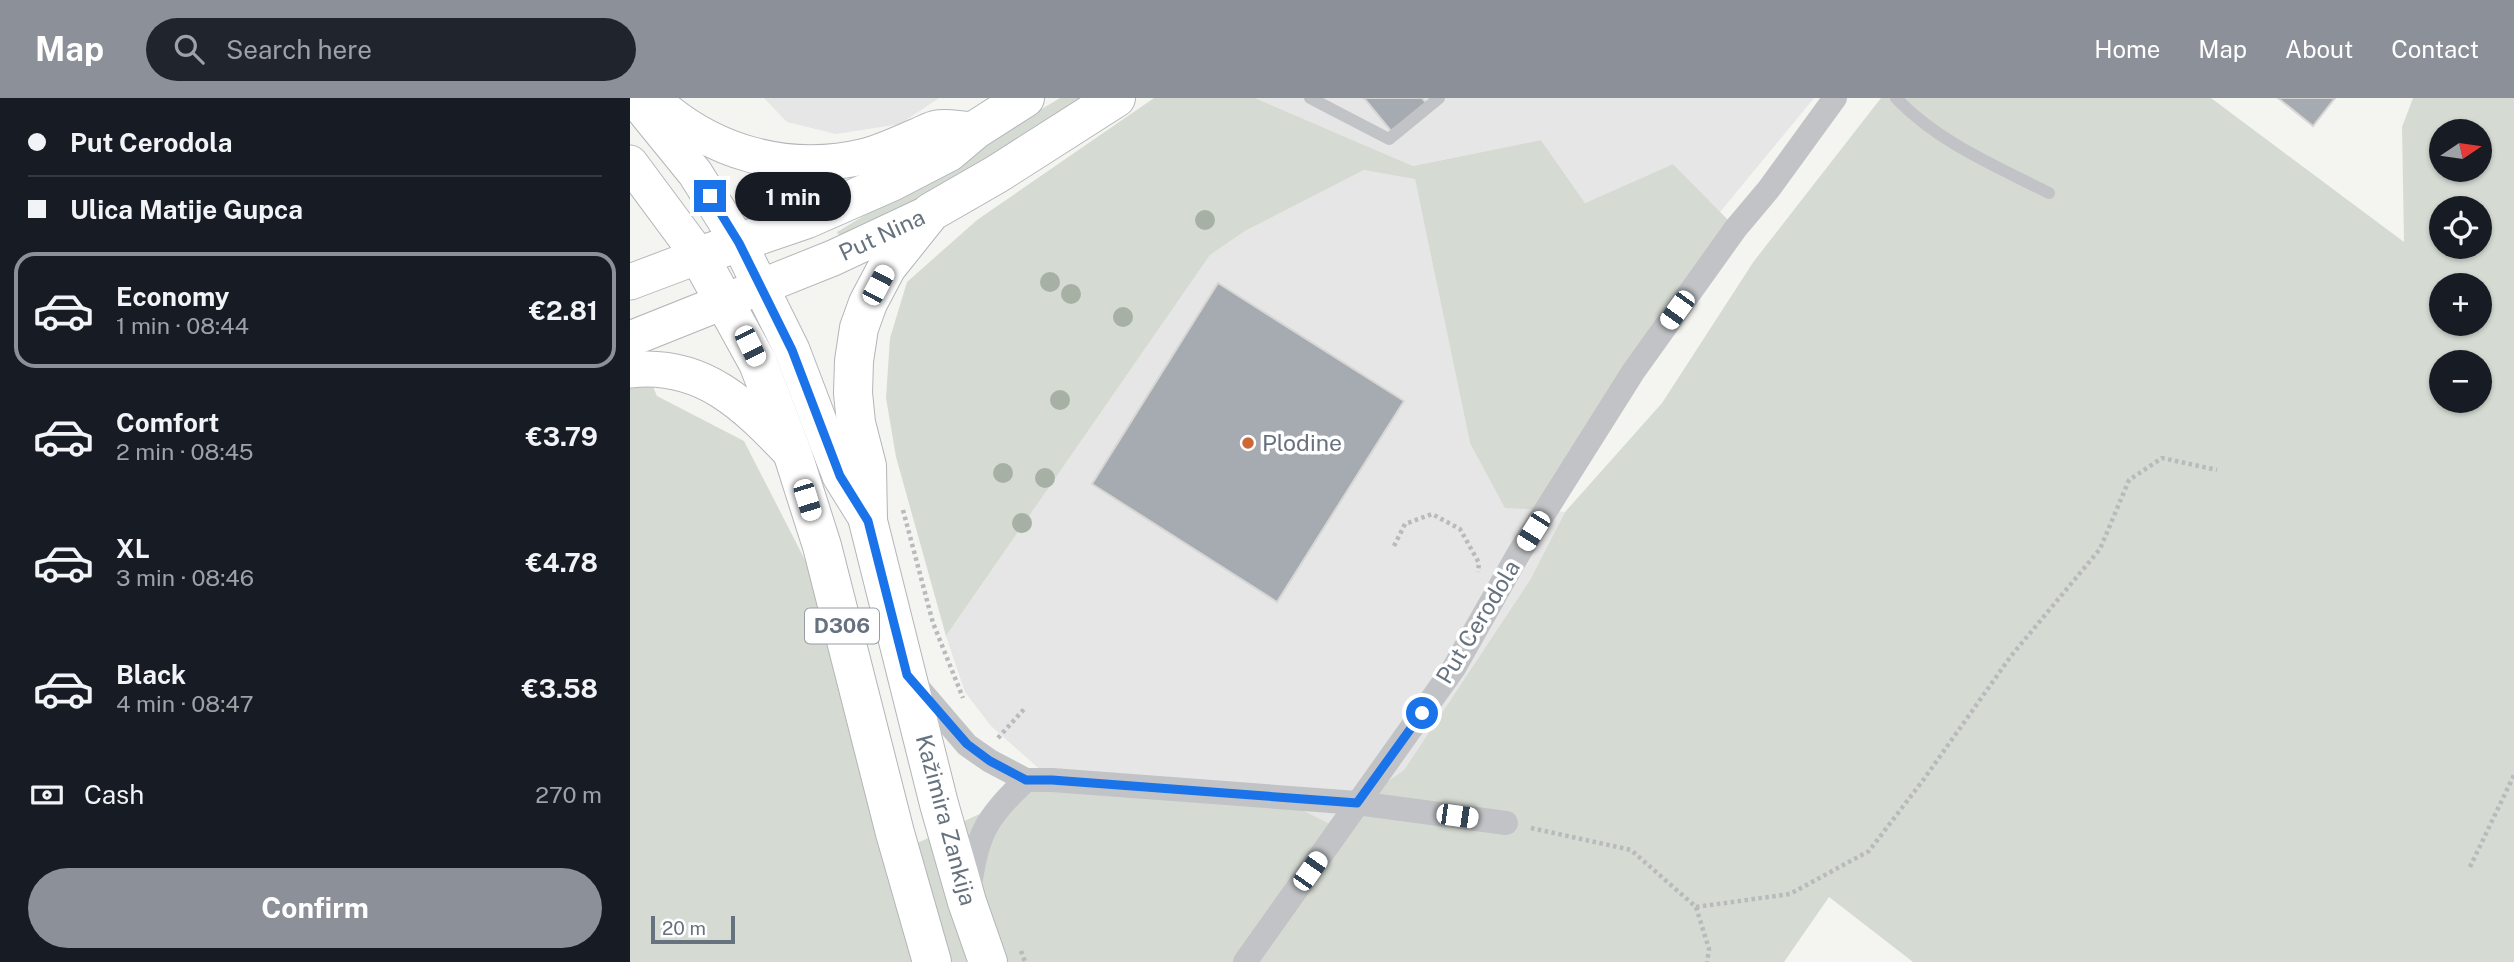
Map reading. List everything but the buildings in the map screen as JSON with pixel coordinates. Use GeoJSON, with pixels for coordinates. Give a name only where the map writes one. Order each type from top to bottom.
{"type":"FeatureCollection","features":[{"type":"Feature","properties":{"kind":"main road","name":"Kažimira Zankija"},"geometry":{"type":"LineString","coordinates":[[634,98],[695,173],[739,243],[792,350],[840,476],[885,514],[907,675],[939,803],[967,902],[1004,956]]}},
{"type":"Feature","properties":{"kind":"main road"},"geometry":{"type":"LineString","coordinates":[[652,98],[679,120],[730,149],[754,157],[786,162],[819,163],[867,156],[936,128],[975,130]]}},
{"type":"Feature","properties":{"kind":"main road","name":"Put Nina"},"geometry":{"type":"LineString","coordinates":[[630,282],[807,219],[891,182],[949,152],[975,130],[1025,98]]}},
{"type":"Feature","properties":{"kind":"main road","name":"Put Nina"},"geometry":{"type":"LineString","coordinates":[[630,338],[833,258],[931,212],[997,174],[1116,98]]}},
{"type":"Feature","properties":{"kind":"main road"},"geometry":{"type":"LineString","coordinates":[[630,163],[699,256]]}},
{"type":"Feature","properties":{"kind":"main road","name":"D306"},"geometry":{"type":"LineString","coordinates":[[885,514],[867,466],[856,424],[853,393],[859,328],[868,303],[887,267],[931,212]]}},
{"type":"Feature","properties":{"kind":"main road","name":"D306"},"geometry":{"type":"LineString","coordinates":[[699,256],[758,363],[793,455],[821,546],[895,833],[932,962]]}},
{"type":"Feature","properties":{"kind":"main road"},"geometry":{"type":"LineString","coordinates":[[630,370],[666,370],[692,376],[720,388],[750,411],[793,455]]}},
{"type":"Feature","properties":{"kind":"street","name":"Put Cerodola"},"geometry":{"type":"LineString","coordinates":[[1245,962],[1454,668],[1519,553],[1633,372],[1736,228],[1768,190],[1835,98]]}},
{"type":"Feature","properties":{"kind":"street"},"geometry":{"type":"LineString","coordinates":[[907,675],[967,744],[990,761],[1026,780],[1357,803],[1506,823]]}},
{"type":"Feature","properties":{"kind":"street"},"geometry":{"type":"LineString","coordinates":[[967,902],[975,852],[985,827],[999,806],[1026,780]]}},
{"type":"Feature","properties":{"kind":"lane"},"geometry":{"type":"LineString","coordinates":[[1310,98],[1389,139],[1439,98]]}},
{"type":"Feature","properties":{"kind":"lane"},"geometry":{"type":"LineString","coordinates":[[1896,98],[1912,115],[1964,150],[2049,193]]}},
{"type":"Feature","properties":{"kind":"path"},"geometry":{"type":"LineString","coordinates":[[1696,906],[1790,894],[1869,851],[2011,656],[2099,549],[2129,480],[2162,458],[2217,470]]}},
{"type":"Feature","properties":{"kind":"path"},"geometry":{"type":"LineString","coordinates":[[885,514],[965,703]]}},
{"type":"Feature","properties":{"kind":"path"},"geometry":{"type":"LineString","coordinates":[[1394,546],[1405,524],[1432,514],[1460,529],[1479,563],[1477,576]]}},
{"type":"Feature","properties":{"kind":"path"},"geometry":{"type":"LineString","coordinates":[[993,743],[1026,707]]}},
{"type":"Feature","properties":{"kind":"path"},"geometry":{"type":"LineString","coordinates":[[2470,867],[2514,775]]}},
{"type":"Feature","properties":{"kind":"path"},"geometry":{"type":"LineString","coordinates":[[1506,823],[1631,850],[1696,906],[1709,949],[1707,962]]}},
{"type":"Feature","properties":{"kind":"path"},"geometry":{"type":"LineString","coordinates":[[1004,956],[1025,962]]}},
{"type":"Feature","properties":{"kind":"shaded area"},"geometry":{"type":"Polygon","coordinates":[[[764,98],[939,98],[900,124],[836,134],[787,122],[764,98]]]}},
{"type":"Feature","properties":{"kind":"shaded area"},"geometry":{"type":"Polygon","coordinates":[[[1060,98],[1096,98],[844,244],[837,232],[1060,98]]]}},
{"type":"Feature","properties":{"kind":"shaded area"},"geometry":{"type":"Polygon","coordinates":[[[1154,98],[1255,98],[1413,166],[1541,140],[1585,203],[1673,164],[1736,228],[1546,510],[1505,508],[1470,443],[1415,179],[1364,170],[1245,231],[1210,255],[946,636],[896,457],[886,398],[890,338],[907,282],[977,220],[1154,98]]]}},
{"type":"Feature","properties":{"kind":"shaded area"},"geometry":{"type":"Polygon","coordinates":[[[1255,98],[1814,98],[1720,212],[1673,164],[1585,203],[1541,140],[1413,166],[1255,98]]]}},
{"type":"Feature","properties":{"kind":"shaded area"},"geometry":{"type":"Polygon","coordinates":[[[1881,98],[2211,98],[2404,242],[2402,127],[2413,98],[2514,98],[2514,962],[1913,962],[1829,897],[1784,962],[630,962],[630,333],[657,396],[744,441],[823,595],[883,859],[1052,780],[1273,795],[1328,823],[1404,770],[1530,580],[1565,512],[1662,403],[1754,261],[1881,98]]]}},
{"type":"Feature","properties":{"kind":"shaded area"},"geometry":{"type":"Polygon","coordinates":[[[1364,170],[1415,178],[1470,443],[1546,510],[1565,512],[1530,580],[1404,770],[1328,823],[1273,795],[1052,780],[991,726],[965,692],[946,636],[1210,255],[1245,231],[1364,170]]]}},
{"type":"Feature","properties":{"kind":"place","name":"Plodine"},"geometry":{"type":"Point","coordinates":[1248,443]}},
{"type":"Feature","properties":{"kind":"route"},"geometry":{"type":"LineString","coordinates":[[710,196],[739,243],[792,350],[840,476],[868,521],[907,675],[949,726],[990,761],[1026,780],[1273,795],[1357,803],[1422,713]]}}]}
